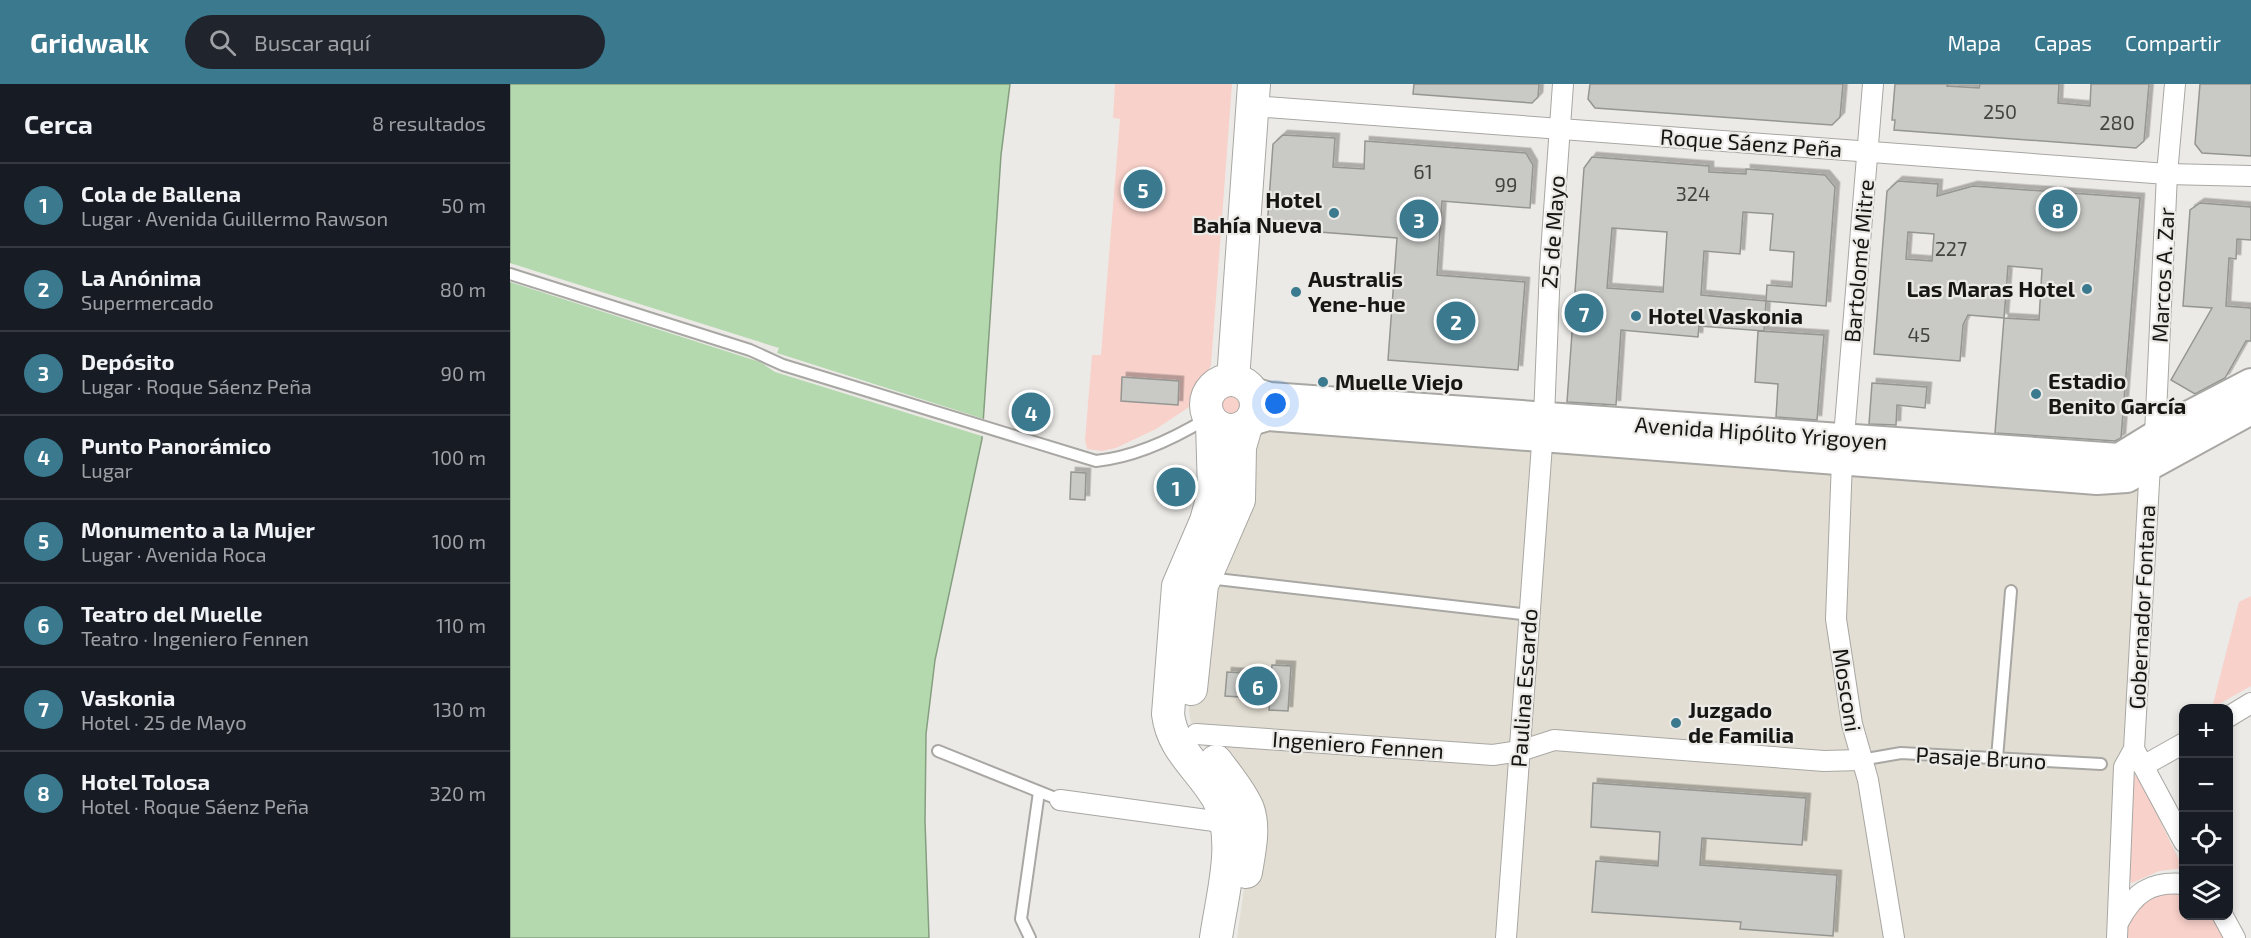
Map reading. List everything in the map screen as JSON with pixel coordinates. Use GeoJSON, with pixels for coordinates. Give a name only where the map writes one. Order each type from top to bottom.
{"type":"FeatureCollection","features":[{"type":"Feature","properties":{"kind":"main road"},"geometry":{"type":"LineString","coordinates":[[1216,938],[1229,834],[1249,811],[1243,799],[1196,734],[1189,711],[1202,585],[1239,500],[1240,447],[1246,405],[1253,95]]}},
{"type":"Feature","properties":{"kind":"main road"},"geometry":{"type":"LineString","coordinates":[[1237,938],[1239,824],[1223,810],[1216,795],[1179,746],[1170,729],[1168,714],[1178,586],[1206,521],[1214,492],[1211,419],[1206,407],[1209,393],[1221,382],[1246,405]]}},
{"type":"Feature","properties":{"kind":"main road","name":"Avenida Hipólito Yrigoyen"},"geometry":{"type":"LineString","coordinates":[[1246,405],[1268,417],[1543,428],[1844,450],[2119,458],[2155,435],[2251,383]]}},
{"type":"Feature","properties":{"kind":"main road"},"geometry":{"type":"LineString","coordinates":[[1211,419],[1224,430],[1239,430],[1246,405]]}},
{"type":"Feature","properties":{"kind":"main road","name":"Avenida Hipólito Yrigoyen"},"geometry":{"type":"LineString","coordinates":[[1844,450],[2097,480],[2127,478],[2251,410]]}},
{"type":"Feature","properties":{"kind":"street","name":"25 de Mayo"},"geometry":{"type":"LineString","coordinates":[[1543,428],[1550,267],[1563,84]]}},
{"type":"Feature","properties":{"kind":"street","name":"Bartolomé Mitre"},"geometry":{"type":"LineString","coordinates":[[1844,450],[1873,84]]}},
{"type":"Feature","properties":{"kind":"street","name":"Marcos A. Zar"},"geometry":{"type":"LineString","coordinates":[[2150,465],[2155,435],[2167,174],[2175,84]]}},
{"type":"Feature","properties":{"kind":"street","name":"Roque Sáenz Peña"},"geometry":{"type":"LineString","coordinates":[[1253,95],[1560,128],[2167,174],[2251,176]]}},
{"type":"Feature","properties":{"kind":"street","name":"Paulina Escardo"},"geometry":{"type":"LineString","coordinates":[[1506,938],[1543,428]]}},
{"type":"Feature","properties":{"kind":"street","name":"Mosconi"},"geometry":{"type":"LineString","coordinates":[[1844,450],[1836,619],[1851,724],[1868,780],[1894,938]]}},
{"type":"Feature","properties":{"kind":"street","name":"Gobernador Fontana"},"geometry":{"type":"LineString","coordinates":[[2118,931],[2124,767],[2138,758],[2150,465]]}},
{"type":"Feature","properties":{"kind":"street"},"geometry":{"type":"LineString","coordinates":[[2233,715],[2251,704]]}},
{"type":"Feature","properties":{"kind":"street","name":"Ingeniero Fennen"},"geometry":{"type":"LineString","coordinates":[[1196,734],[1493,755],[1520,752],[1554,741],[1824,761],[1861,760]]}},
{"type":"Feature","properties":{"kind":"street"},"geometry":{"type":"LineString","coordinates":[[2179,745],[2138,758],[2179,833]]}},
{"type":"Feature","properties":{"kind":"street"},"geometry":{"type":"LineString","coordinates":[[1060,800],[1239,824]]}},
{"type":"Feature","properties":{"kind":"street","name":"Gobernador Fontana"},"geometry":{"type":"LineString","coordinates":[[2118,931],[2125,910],[2142,891],[2154,885],[2179,884]]}},
{"type":"Feature","properties":{"kind":"street"},"geometry":{"type":"LineString","coordinates":[[2226,920],[2235,938]]}},
{"type":"Feature","properties":{"kind":"lane"},"geometry":{"type":"LineString","coordinates":[[510,274],[750,350],[783,365],[1096,461],[1129,455],[1173,438],[1211,419]]}},
{"type":"Feature","properties":{"kind":"lane"},"geometry":{"type":"LineString","coordinates":[[1205,577],[1232,582],[1530,615]]}},
{"type":"Feature","properties":{"kind":"lane"},"geometry":{"type":"LineString","coordinates":[[1997,758],[2011,591]]}},
{"type":"Feature","properties":{"kind":"lane"},"geometry":{"type":"LineString","coordinates":[[938,751],[1060,800]]}},
{"type":"Feature","properties":{"kind":"lane","name":"Pasaje Bruno"},"geometry":{"type":"LineString","coordinates":[[1861,760],[1901,753],[2101,764]]}},
{"type":"Feature","properties":{"kind":"lane"},"geometry":{"type":"LineString","coordinates":[[1030,938],[1021,919],[1039,792]]}},
{"type":"Feature","properties":{"kind":"shaded area"},"geometry":{"type":"Polygon","coordinates":[[[510,84],[1010,84],[1001,155],[982,439],[935,660],[926,734],[925,821],[929,938],[510,938],[510,84]]]}},
{"type":"Feature","properties":{"kind":"shaded area"},"geometry":{"type":"Polygon","coordinates":[[[1115,84],[1232,84],[1211,365],[1192,405],[1156,429],[1116,448],[1102,451],[1087,449],[1085,440],[1092,355],[1101,355],[1120,119],[1113,118],[1115,84]]]}},
{"type":"Feature","properties":{"kind":"shaded area"},"geometry":{"type":"Polygon","coordinates":[[[1231,391],[1241,395],[1245,405],[1241,415],[1231,419],[1221,415],[1217,405],[1221,395],[1231,391]]]}},
{"type":"Feature","properties":{"kind":"shaded area"},"geometry":{"type":"Polygon","coordinates":[[[1246,426],[2150,465],[2117,938],[1237,938],[1248,860],[1243,799],[1196,734],[1189,711],[1202,585],[1246,426]]]}},
{"type":"Feature","properties":{"kind":"shaded area"},"geometry":{"type":"Polygon","coordinates":[[[2251,596],[2251,686],[2219,704],[2213,704],[2239,602],[2251,596]]]}},
{"type":"Feature","properties":{"kind":"shaded area"},"geometry":{"type":"Polygon","coordinates":[[[2134,775],[2139,778],[2179,860],[2179,868],[2159,871],[2132,883],[2128,878],[2134,775]]]}},
{"type":"Feature","properties":{"kind":"shaded area"},"geometry":{"type":"Polygon","coordinates":[[[2179,890],[2179,920],[2215,920],[2225,938],[2127,938],[2128,918],[2154,893],[2179,890]]]}},
{"type":"Feature","properties":{"kind":"pier"},"geometry":{"type":"Polygon","coordinates":[[[510,263],[779,348],[777,353],[987,420],[985,437],[775,372],[760,362],[510,282],[510,263]]]}},
{"type":"Feature","properties":{"kind":"building"},"geometry":{"type":"Polygon","coordinates":[[[1414,84],[1539,84],[1538,97],[1532,103],[1413,94],[1414,84]]]}},
{"type":"Feature","properties":{"kind":"building"},"geometry":{"type":"Polygon","coordinates":[[[1590,84],[1843,84],[1840,117],[1832,125],[1595,108],[1588,99],[1590,84]]]}},
{"type":"Feature","properties":{"kind":"building"},"geometry":{"type":"Polygon","coordinates":[[[1895,84],[1948,84],[1947,86],[1979,88],[1980,84],[2059,84],[2058,103],[2090,106],[2091,84],[2149,84],[2144,141],[2136,148],[1894,130],[1895,120],[1892,120],[1895,84]]]}},
{"type":"Feature","properties":{"kind":"building"},"geometry":{"type":"Polygon","coordinates":[[[2200,84],[2251,84],[2251,156],[2202,153],[2195,144],[2200,84]]]}},
{"type":"Feature","properties":{"kind":"building"},"geometry":{"type":"Polygon","coordinates":[[[1283,135],[1335,138],[1333,167],[1364,169],[1365,141],[1526,153],[1533,165],[1530,208],[1442,201],[1437,275],[1525,282],[1518,370],[1388,360],[1397,238],[1267,228],[1273,144],[1283,135]]]}},
{"type":"Feature","properties":{"kind":"building"},"geometry":{"type":"Polygon","coordinates":[[[1592,157],[1709,166],[1709,172],[1746,174],[1746,169],[1825,175],[1835,187],[1826,306],[1766,301],[1764,331],[1699,326],[1698,337],[1621,330],[1616,405],[1567,402],[1584,168],[1592,157]],[[1743,212],[1740,254],[1704,251],[1701,295],[1766,301],[1767,285],[1792,287],[1794,252],[1770,250],[1773,214],[1743,212]],[[1612,228],[1607,288],[1663,292],[1667,232],[1612,228]]]}},
{"type":"Feature","properties":{"kind":"building"},"geometry":{"type":"Polygon","coordinates":[[[1898,181],[1938,184],[1937,196],[1973,186],[2140,198],[2121,438],[2115,441],[1995,433],[2004,318],[1968,315],[1963,325],[1960,361],[1874,354],[1887,191],[1898,181]],[[1908,232],[1906,259],[1932,261],[1934,234],[1908,232]],[[2008,266],[2004,318],[2039,320],[2042,269],[2008,266]]]}},
{"type":"Feature","properties":{"kind":"building"},"geometry":{"type":"Polygon","coordinates":[[[2200,203],[2251,207],[2251,240],[2237,239],[2236,259],[2229,258],[2226,306],[2251,308],[2251,341],[2246,341],[2225,378],[2195,394],[2171,380],[2212,308],[2183,306],[2190,210],[2200,203]]]}},
{"type":"Feature","properties":{"kind":"building"},"geometry":{"type":"Polygon","coordinates":[[[1758,331],[1824,335],[1817,420],[1776,417],[1778,384],[1755,382],[1758,331]]]}},
{"type":"Feature","properties":{"kind":"building"},"geometry":{"type":"Polygon","coordinates":[[[1122,377],[1179,381],[1178,405],[1121,401],[1122,377]]]}},
{"type":"Feature","properties":{"kind":"building"},"geometry":{"type":"Polygon","coordinates":[[[1872,383],[1927,387],[1925,408],[1897,405],[1896,425],[1869,424],[1872,383]]]}},
{"type":"Feature","properties":{"kind":"building"},"geometry":{"type":"Polygon","coordinates":[[[1071,472],[1086,473],[1085,500],[1070,499],[1071,472]]]}},
{"type":"Feature","properties":{"kind":"building"},"geometry":{"type":"Polygon","coordinates":[[[1272,665],[1291,666],[1288,711],[1269,710],[1270,699],[1225,696],[1227,672],[1271,675],[1272,665]]]}},
{"type":"Feature","properties":{"kind":"building"},"geometry":{"type":"Polygon","coordinates":[[[1593,783],[1806,798],[1802,845],[1702,838],[1700,865],[1837,875],[1833,936],[1740,929],[1741,922],[1592,912],[1596,861],[1658,866],[1660,832],[1591,827],[1593,783]]]}},
{"type":"Feature","properties":{"kind":"place","name":"Monumento a la Mujer"},"geometry":{"type":"Point","coordinates":[1143,189]}},
{"type":"Feature","properties":{"kind":"place","name":"Hotel Tolosa"},"geometry":{"type":"Point","coordinates":[2058,209]}},
{"type":"Feature","properties":{"kind":"place","name":"Hotel Bahía Nueva"},"geometry":{"type":"Point","coordinates":[1334,213]}},
{"type":"Feature","properties":{"kind":"place","name":"Depósito"},"geometry":{"type":"Point","coordinates":[1419,219]}},
{"type":"Feature","properties":{"kind":"place","name":"Las Maras Hotel"},"geometry":{"type":"Point","coordinates":[2087,289]}},
{"type":"Feature","properties":{"kind":"place","name":"Australis Yene-hue"},"geometry":{"type":"Point","coordinates":[1296,292]}},
{"type":"Feature","properties":{"kind":"place","name":"Vaskonia"},"geometry":{"type":"Point","coordinates":[1584,313]}},
{"type":"Feature","properties":{"kind":"place","name":"Hotel Vaskonia"},"geometry":{"type":"Point","coordinates":[1636,316]}},
{"type":"Feature","properties":{"kind":"place","name":"La Anónima"},"geometry":{"type":"Point","coordinates":[1456,321]}},
{"type":"Feature","properties":{"kind":"place","name":"Muelle Viejo"},"geometry":{"type":"Point","coordinates":[1323,382]}},
{"type":"Feature","properties":{"kind":"place","name":"Estadio Benito García"},"geometry":{"type":"Point","coordinates":[2036,394]}},
{"type":"Feature","properties":{"kind":"place","name":"Punto Panorámico"},"geometry":{"type":"Point","coordinates":[1031,412]}},
{"type":"Feature","properties":{"kind":"place","name":"Cola de Ballena"},"geometry":{"type":"Point","coordinates":[1176,487]}},
{"type":"Feature","properties":{"kind":"place","name":"Teatro del Muelle"},"geometry":{"type":"Point","coordinates":[1258,686]}},
{"type":"Feature","properties":{"kind":"place","name":"Juzgado de Familia"},"geometry":{"type":"Point","coordinates":[1676,723]}}]}
